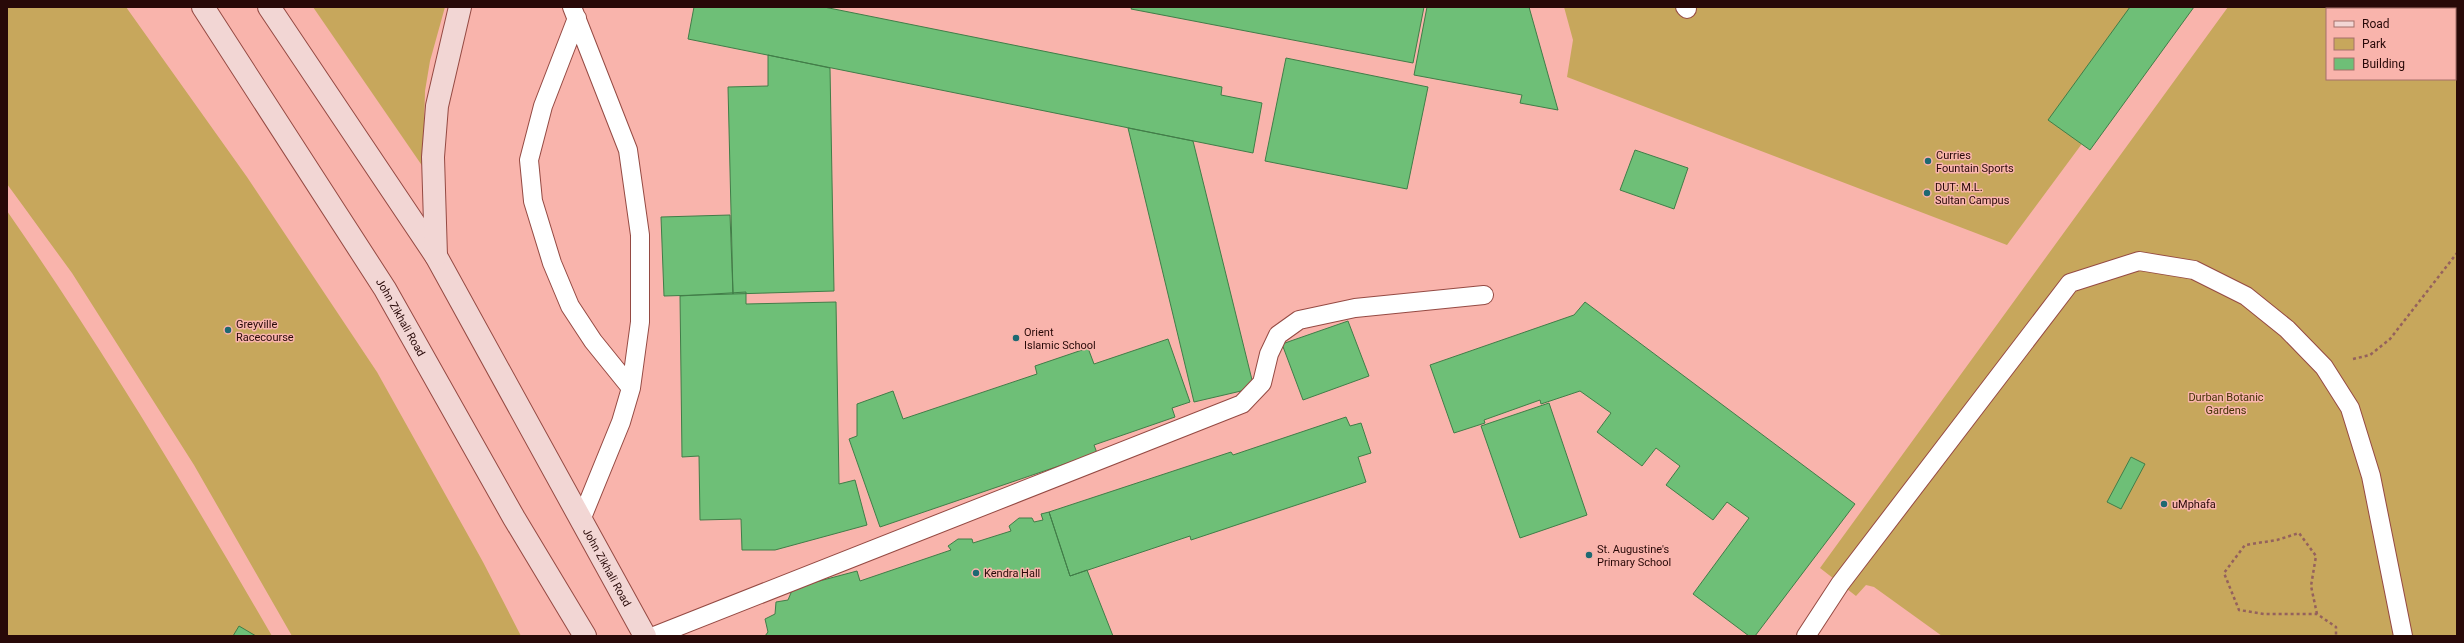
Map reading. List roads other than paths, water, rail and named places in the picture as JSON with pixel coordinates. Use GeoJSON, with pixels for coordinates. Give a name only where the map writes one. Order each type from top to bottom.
{"type":"FeatureCollection","features":[{"type":"Feature","properties":{"kind":"main road","name":"John Zikhali Road"},"geometry":{"type":"LineString","coordinates":[[203,7],[385,289],[514,518],[585,636]]}},
{"type":"Feature","properties":{"kind":"main road","name":"John Zikhali Road"},"geometry":{"type":"LineString","coordinates":[[269,7],[436,256],[645,636]]}},
{"type":"Feature","properties":{"kind":"main road"},"geometry":{"type":"LineString","coordinates":[[436,256],[433,157],[437,106],[460,7]]}},
{"type":"Feature","properties":{"kind":"lane"},"geometry":{"type":"LineString","coordinates":[[575,13],[543,106],[528,160],[532,201],[552,263],[570,306],[592,341],[631,388]]}},
{"type":"Feature","properties":{"kind":"lane"},"geometry":{"type":"LineString","coordinates":[[575,13],[628,150],[640,243],[640,322],[631,388],[622,422],[581,520]]}},
{"type":"Feature","properties":{"kind":"lane"},"geometry":{"type":"LineString","coordinates":[[1806,636],[1840,584],[2070,283],[2139,261],[2194,270],[2246,296],[2287,329],[2324,367],[2350,408],[2371,476],[2403,636]]}},
{"type":"Feature","properties":{"kind":"lane"},"geometry":{"type":"LineString","coordinates":[[654,636],[1242,404],[1262,384],[1269,354],[1278,335],[1299,320],[1355,308],[1484,295]]}},
{"type":"Feature","properties":{"kind":"place","name":"Curries Fountain Sports"},"geometry":{"type":"Point","coordinates":[1928,161]}},
{"type":"Feature","properties":{"kind":"place","name":"DUT: M.L. Sultan Campus"},"geometry":{"type":"Point","coordinates":[1927,193]}},
{"type":"Feature","properties":{"kind":"place","name":"Greyville Racecourse"},"geometry":{"type":"Point","coordinates":[228,330]}},
{"type":"Feature","properties":{"kind":"place","name":"Orient Islamic School"},"geometry":{"type":"Point","coordinates":[1016,338]}},
{"type":"Feature","properties":{"kind":"place","name":"uMphafa"},"geometry":{"type":"Point","coordinates":[2164,504]}},
{"type":"Feature","properties":{"kind":"place","name":"St. Augustine's Primary School"},"geometry":{"type":"Point","coordinates":[1589,555]}},
{"type":"Feature","properties":{"kind":"place","name":"Kendra Hall"},"geometry":{"type":"Point","coordinates":[976,573]}},
{"type":"Feature","properties":{"kind":"park label","name":"Durban Botanic Gardens"},"geometry":{"type":"Point","coordinates":[2226,403]}}]}
